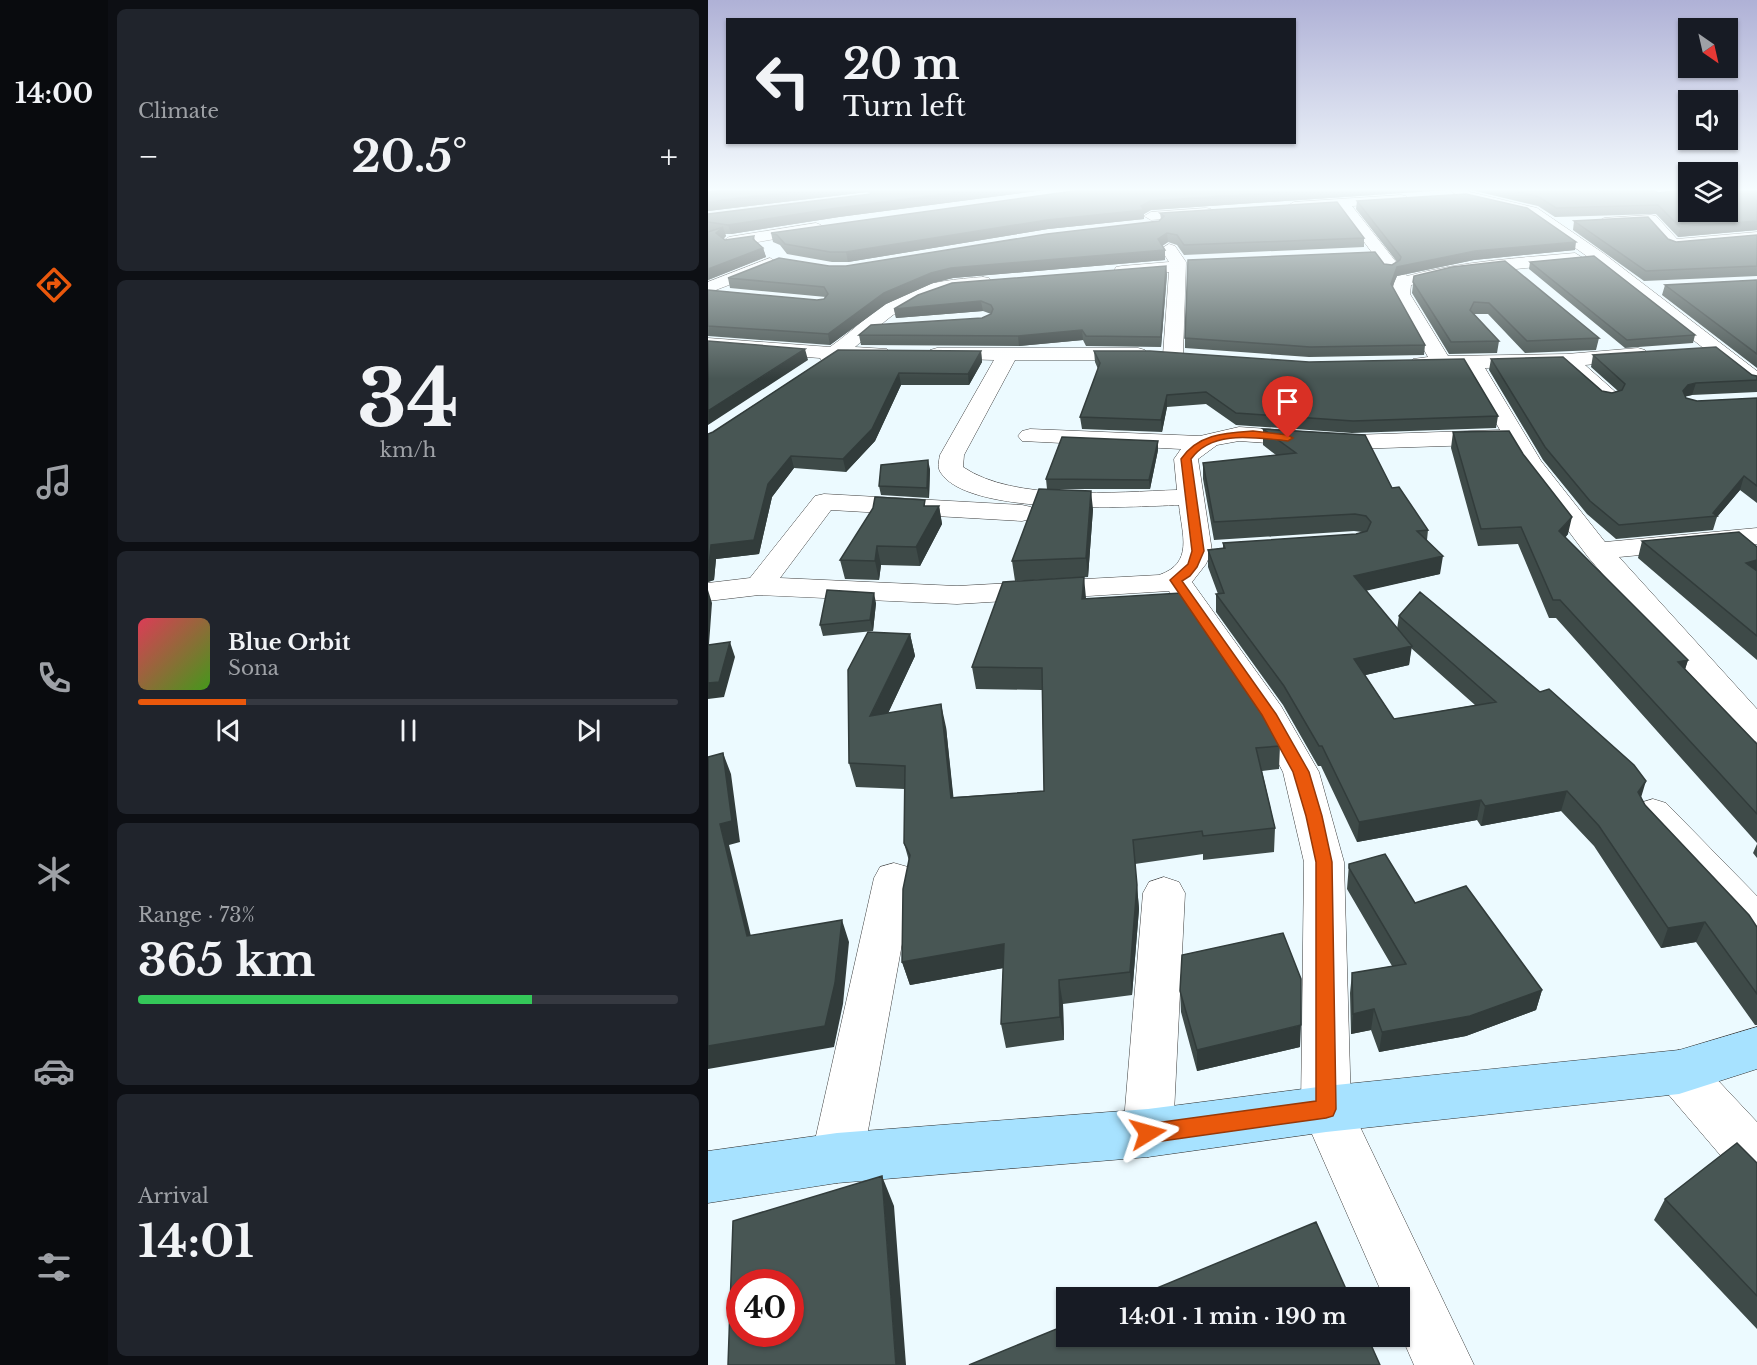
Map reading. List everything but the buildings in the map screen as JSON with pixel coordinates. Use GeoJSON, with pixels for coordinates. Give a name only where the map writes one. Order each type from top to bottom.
{"type":"FeatureCollection","features":[{"type":"Feature","properties":{"kind":"street"},"geometry":{"type":"LineString","coordinates":[[708,288],[784,261],[776,252]]}},
{"type":"Feature","properties":{"kind":"street"},"geometry":{"type":"LineString","coordinates":[[1169,252],[1177,264],[1173,356]]}},
{"type":"Feature","properties":{"kind":"street"},"geometry":{"type":"LineString","coordinates":[[1591,252],[1714,350],[1757,381]]}},
{"type":"Feature","properties":{"kind":"street"},"geometry":{"type":"LineString","coordinates":[[1356,255],[1379,254],[1403,282]]}},
{"type":"Feature","properties":{"kind":"street"},"geometry":{"type":"LineString","coordinates":[[1403,282],[1427,275],[1597,256]]}},
{"type":"Feature","properties":{"kind":"street"},"geometry":{"type":"LineString","coordinates":[[1106,273],[1200,261]]}},
{"type":"Feature","properties":{"kind":"street"},"geometry":{"type":"LineString","coordinates":[[1510,265],[1528,280]]}},
{"type":"Feature","properties":{"kind":"street"},"geometry":{"type":"LineString","coordinates":[[806,373],[891,308],[922,292],[953,285],[996,282]]}},
{"type":"Feature","properties":{"kind":"street"},"geometry":{"type":"LineString","coordinates":[[1403,282],[1401,294],[1441,363]]}},
{"type":"Feature","properties":{"kind":"street"},"geometry":{"type":"LineString","coordinates":[[1637,289],[1670,287]]}},
{"type":"Feature","properties":{"kind":"street"},"geometry":{"type":"LineString","coordinates":[[708,293],[742,296]]}},
{"type":"Feature","properties":{"kind":"street"},"geometry":{"type":"LineString","coordinates":[[866,328],[901,325]]}},
{"type":"Feature","properties":{"kind":"street"},"geometry":{"type":"LineString","coordinates":[[1600,340],[1618,355]]}},
{"type":"Feature","properties":{"kind":"street"},"geometry":{"type":"LineString","coordinates":[[708,344],[835,353],[1194,357]]}},
{"type":"Feature","properties":{"kind":"street"},"geometry":{"type":"LineString","coordinates":[[1503,345],[1519,361]]}},
{"type":"Feature","properties":{"kind":"street"},"geometry":{"type":"LineString","coordinates":[[1682,351],[1714,350]]}},
{"type":"Feature","properties":{"kind":"street"},"geometry":{"type":"LineString","coordinates":[[1397,364],[1567,360],[1661,352]]}},
{"type":"Feature","properties":{"kind":"street"},"geometry":{"type":"LineString","coordinates":[[1008,354],[952,455],[951,470],[959,479],[1017,496],[1191,497]]}},
{"type":"Feature","properties":{"kind":"street"},"geometry":{"type":"LineString","coordinates":[[1567,360],[1609,396]]}},
{"type":"Feature","properties":{"kind":"street"},"geometry":{"type":"LineString","coordinates":[[1471,362],[1531,464],[1598,551],[1757,731]]}},
{"type":"Feature","properties":{"kind":"street"},"geometry":{"type":"LineString","coordinates":[[1444,1365],[1326,1109],[1324,862],[1301,772],[1269,714],[1199,560],[1186,459],[1192,449],[1202,443],[1239,434],[1352,442],[1514,437]]}},
{"type":"Feature","properties":{"kind":"street"},"geometry":{"type":"LineString","coordinates":[[1030,435],[1202,443]]}},
{"type":"Feature","properties":{"kind":"street"},"geometry":{"type":"LineString","coordinates":[[759,586],[824,502],[1060,515],[1066,497]]}},
{"type":"Feature","properties":{"kind":"street"},"geometry":{"type":"LineString","coordinates":[[1598,551],[1757,536]]}},
{"type":"Feature","properties":{"kind":"street"},"geometry":{"type":"LineString","coordinates":[[708,592],[759,586],[957,595],[1160,584],[1199,560]]}},
{"type":"Feature","properties":{"kind":"street"},"geometry":{"type":"LineString","coordinates":[[1653,813],[1757,923]]}},
{"type":"Feature","properties":{"kind":"street"},"geometry":{"type":"LineString","coordinates":[[837,1158],[894,878]]}},
{"type":"Feature","properties":{"kind":"street"},"geometry":{"type":"LineString","coordinates":[[1148,1133],[1164,893]]}},
{"type":"Feature","properties":{"kind":"street"},"geometry":{"type":"LineString","coordinates":[[708,1176],[837,1158],[1148,1133],[1326,1109],[1679,1072],[1757,1048]]}},
{"type":"Feature","properties":{"kind":"street"},"geometry":{"type":"LineString","coordinates":[[1679,1072],[1757,1159]]}},
{"type":"Feature","properties":{"kind":"route"},"geometry":{"type":"LineString","coordinates":[[1148,1133],[1326,1109],[1324,862],[1314,816],[1301,772],[1269,714],[1176,580],[1186,574],[1193,565],[1198,551],[1186,459],[1192,449],[1202,443],[1239,434],[1288,438]]}}]}
